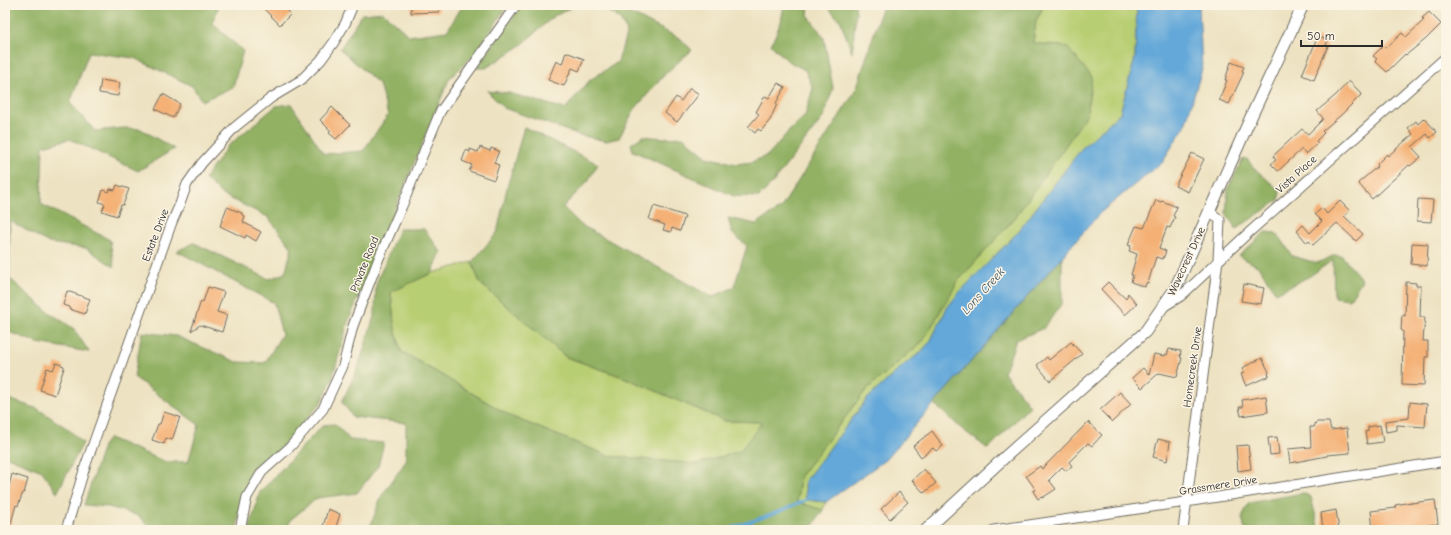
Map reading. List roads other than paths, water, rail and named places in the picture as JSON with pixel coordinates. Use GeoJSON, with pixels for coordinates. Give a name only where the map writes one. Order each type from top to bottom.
{"type":"FeatureCollection","features":[{"type":"Feature","properties":{"kind":"street","name":"Estate Drive"},"geometry":{"type":"LineString","coordinates":[[66,530],[85,467],[172,222],[187,184],[202,163],[234,126],[270,98],[301,80],[321,60],[338,36],[353,5]]}},
{"type":"Feature","properties":{"kind":"street","name":"Private Road"},"geometry":{"type":"LineString","coordinates":[[240,530],[247,497],[262,472],[290,447],[324,409],[342,366],[353,326],[371,278],[440,112],[516,5]]}},
{"type":"Feature","properties":{"kind":"street","name":"Wavecrest Drive"},"geometry":{"type":"LineString","coordinates":[[926,530],[1004,457],[1146,332],[1175,289],[1251,117],[1303,5]]}},
{"type":"Feature","properties":{"kind":"street","name":"Vista Place"},"geometry":{"type":"LineString","coordinates":[[1162,308],[1181,296],[1218,260],[1446,57]]}},
{"type":"Feature","properties":{"kind":"street","name":"Homecreek Drive"},"geometry":{"type":"LineString","coordinates":[[1183,530],[1218,260],[1220,220],[1209,211]]}},
{"type":"Feature","properties":{"kind":"street","name":"Grassmere Drive"},"geometry":{"type":"LineString","coordinates":[[994,530],[1186,502],[1446,461]]}},
{"type":"Feature","properties":{"kind":"water"},"geometry":{"type":"Polygon","coordinates":[[[1137,5],[1199,5],[1202,69],[1185,126],[1162,162],[1100,213],[885,460],[826,502],[806,500],[805,481],[867,399],[905,364],[920,353],[930,342],[947,308],[958,294],[1018,232],[1082,148],[1120,113],[1135,58],[1137,5]]]}},
{"type":"Feature","properties":{"kind":"waterway","name":"Lons Creek"},"geometry":{"type":"LineString","coordinates":[[726,530],[781,511],[806,500],[809,497]]}}]}
